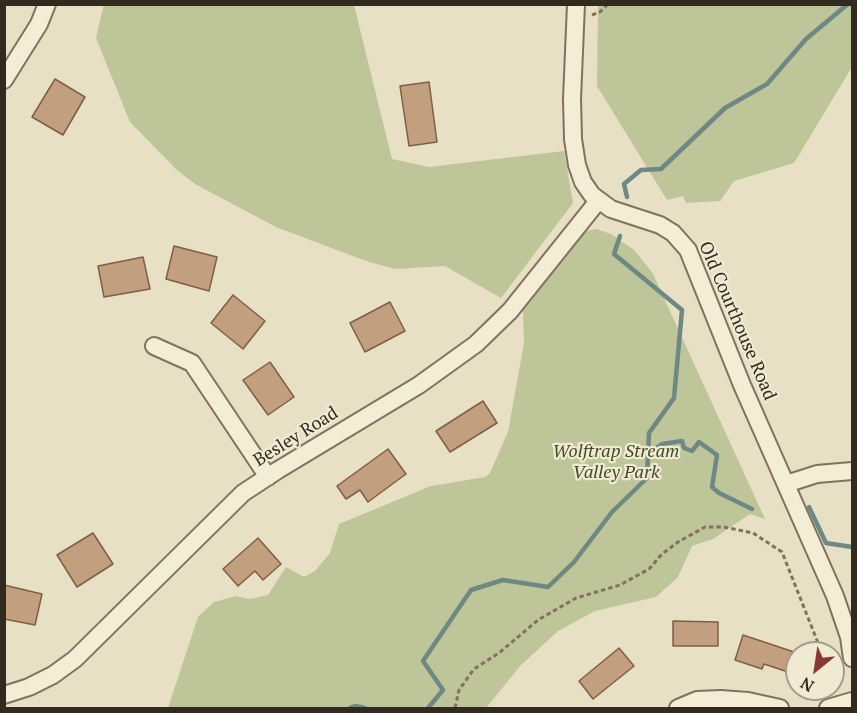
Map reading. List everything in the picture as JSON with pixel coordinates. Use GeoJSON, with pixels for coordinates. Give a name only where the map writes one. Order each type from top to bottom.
{"type":"FeatureCollection","features":[{"type":"Feature","properties":{"kind":"street"},"geometry":{"type":"LineString","coordinates":[[4,80],[39,24],[47,4]]}},
{"type":"Feature","properties":{"kind":"street","name":"Old Courthouse Road"},"geometry":{"type":"LineString","coordinates":[[576,4],[572,99],[573,139],[577,165],[583,182],[598,201],[610,209],[660,225],[684,244],[696,268],[742,385],[835,596],[849,637],[852,658]]}},
{"type":"Feature","properties":{"kind":"street","name":"Besley Road"},"geometry":{"type":"LineString","coordinates":[[4,695],[29,687],[53,675],[75,659],[243,493],[419,385],[463,355],[510,311],[598,201]]}},
{"type":"Feature","properties":{"kind":"street"},"geometry":{"type":"LineString","coordinates":[[154,346],[192,363],[268,477]]}},
{"type":"Feature","properties":{"kind":"street"},"geometry":{"type":"LineString","coordinates":[[786,484],[817,474],[852,471]]}},
{"type":"Feature","properties":{"kind":"street"},"geometry":{"type":"LineString","coordinates":[[678,708],[698,700],[721,699],[748,701],[780,708]]}},
{"type":"Feature","properties":{"kind":"street"},"geometry":{"type":"LineString","coordinates":[[828,708],[852,701]]}},
{"type":"Feature","properties":{"kind":"path"},"geometry":{"type":"LineString","coordinates":[[455,708],[459,690],[474,669],[499,653],[538,620],[576,598],[620,585],[649,569],[662,554],[705,527],[724,527],[753,533],[782,552],[817,641]]}},
{"type":"Feature","properties":{"kind":"green space"},"geometry":{"type":"Polygon","coordinates":[[[104,4],[354,5],[392,159],[429,167],[564,151],[573,203],[501,298],[445,266],[395,269],[366,261],[276,227],[195,184],[177,170],[130,122],[96,38],[104,4]]]}},
{"type":"Feature","properties":{"kind":"green space"},"geometry":{"type":"Polygon","coordinates":[[[598,5],[852,5],[852,67],[794,163],[734,181],[720,201],[686,203],[683,196],[667,200],[597,86],[598,5]]]}},
{"type":"Feature","properties":{"kind":"green space","name":"Wolftrap Stream Valley Park"},"geometry":{"type":"Polygon","coordinates":[[[596,229],[611,234],[634,250],[652,272],[765,519],[750,514],[713,539],[692,546],[678,577],[656,597],[595,611],[558,631],[521,665],[486,708],[168,708],[198,617],[214,602],[236,596],[250,599],[268,595],[286,567],[304,577],[315,571],[330,553],[339,524],[431,486],[485,477],[490,473],[508,432],[524,343],[523,311],[581,236],[587,231],[596,229]]]}},
{"type":"Feature","properties":{"kind":"building"},"geometry":{"type":"Polygon","coordinates":[[[55,79],[85,97],[63,135],[32,117],[55,79]]]}},
{"type":"Feature","properties":{"kind":"building"},"geometry":{"type":"Polygon","coordinates":[[[429,82],[437,142],[409,146],[400,86],[429,82]]]}},
{"type":"Feature","properties":{"kind":"building"},"geometry":{"type":"Polygon","coordinates":[[[174,246],[217,257],[209,291],[166,279],[174,246]]]}},
{"type":"Feature","properties":{"kind":"building"},"geometry":{"type":"Polygon","coordinates":[[[143,257],[150,289],[104,297],[98,266],[143,257]]]}},
{"type":"Feature","properties":{"kind":"building"},"geometry":{"type":"Polygon","coordinates":[[[233,295],[265,321],[243,349],[211,323],[233,295]]]}},
{"type":"Feature","properties":{"kind":"building"},"geometry":{"type":"Polygon","coordinates":[[[390,302],[405,331],[365,352],[350,323],[390,302]]]}},
{"type":"Feature","properties":{"kind":"building"},"geometry":{"type":"Polygon","coordinates":[[[270,362],[294,397],[268,415],[243,380],[270,362]]]}},
{"type":"Feature","properties":{"kind":"building"},"geometry":{"type":"Polygon","coordinates":[[[483,401],[497,423],[450,452],[436,431],[483,401]]]}},
{"type":"Feature","properties":{"kind":"building"},"geometry":{"type":"Polygon","coordinates":[[[388,449],[406,474],[368,502],[360,490],[346,499],[337,486],[388,449]]]}},
{"type":"Feature","properties":{"kind":"building"},"geometry":{"type":"Polygon","coordinates":[[[93,533],[113,564],[77,587],[57,555],[93,533]]]}},
{"type":"Feature","properties":{"kind":"building"},"geometry":{"type":"Polygon","coordinates":[[[258,538],[281,564],[263,580],[255,571],[238,586],[223,569],[258,538]]]}},
{"type":"Feature","properties":{"kind":"building"},"geometry":{"type":"Polygon","coordinates":[[[4,585],[42,594],[35,625],[4,619],[4,585]]]}},
{"type":"Feature","properties":{"kind":"building"},"geometry":{"type":"Polygon","coordinates":[[[673,621],[718,622],[718,646],[673,646],[673,621]]]}},
{"type":"Feature","properties":{"kind":"building"},"geometry":{"type":"Polygon","coordinates":[[[743,635],[785,649],[785,671],[764,664],[762,669],[735,660],[743,635]]]}},
{"type":"Feature","properties":{"kind":"building"},"geometry":{"type":"Polygon","coordinates":[[[619,648],[634,666],[593,699],[579,681],[619,648]]]}},
{"type":"Feature","properties":{"kind":"waterway"},"geometry":{"type":"LineString","coordinates":[[627,197],[624,184],[641,170],[661,169],[725,108],[767,84],[806,39],[848,4]]}},
{"type":"Feature","properties":{"kind":"waterway"},"geometry":{"type":"LineString","coordinates":[[428,708],[443,690],[423,661],[471,590],[503,580],[548,587],[574,562],[612,512],[647,478],[649,433],[674,398],[682,310],[614,254],[620,236]]}},
{"type":"Feature","properties":{"kind":"waterway"},"geometry":{"type":"LineString","coordinates":[[648,454],[662,444],[682,441],[684,448],[692,451],[699,442],[717,455],[712,487],[719,493],[752,509]]}},
{"type":"Feature","properties":{"kind":"waterway"},"geometry":{"type":"LineString","coordinates":[[809,507],[826,543],[852,547]]}},
{"type":"Feature","properties":{"kind":"waterway"},"geometry":{"type":"LineString","coordinates":[[350,708],[356,706],[365,708]]}}]}
